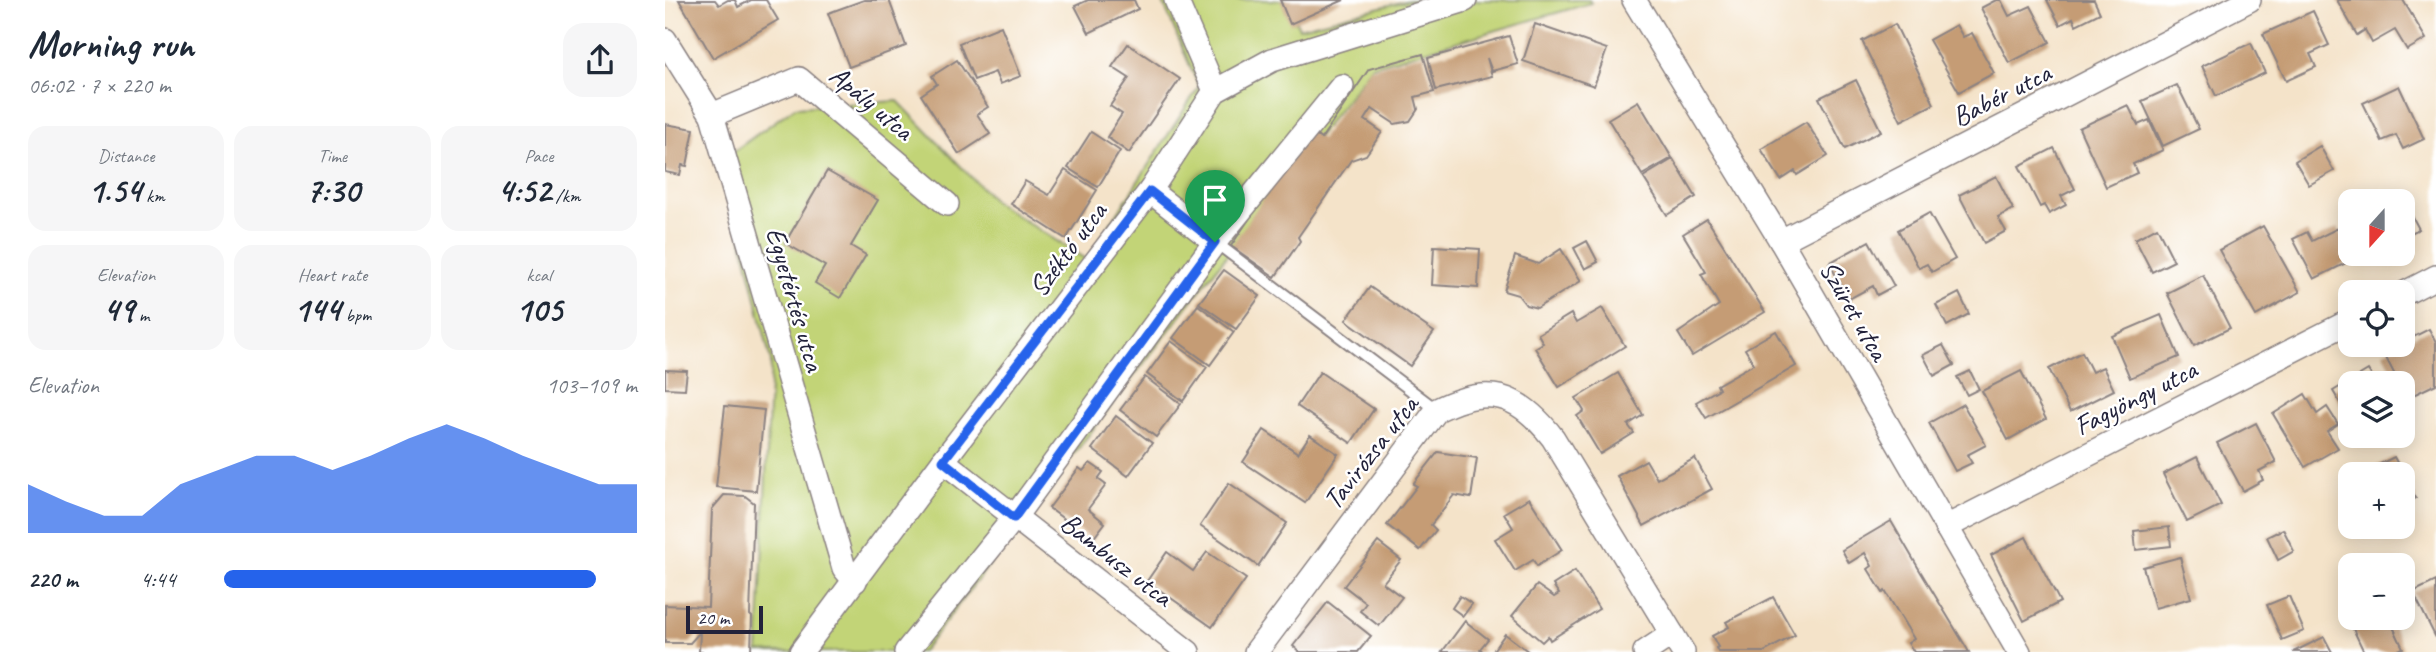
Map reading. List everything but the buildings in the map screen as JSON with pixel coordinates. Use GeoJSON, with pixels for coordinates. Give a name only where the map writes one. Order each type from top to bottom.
{"type":"FeatureCollection","features":[{"type":"Feature","properties":{"kind":"street"},"geometry":{"type":"LineString","coordinates":[[1176,0],[1215,91]]}},
{"type":"Feature","properties":{"kind":"street","name":"Széktó utca"},"geometry":{"type":"LineString","coordinates":[[801,652],[1150,191],[1215,91],[1272,60],[1465,0]]}},
{"type":"Feature","properties":{"kind":"street","name":"Szüret utca"},"geometry":{"type":"LineString","coordinates":[[1635,0],[1781,241],[2019,652]]}},
{"type":"Feature","properties":{"kind":"street","name":"Babér utca"},"geometry":{"type":"LineString","coordinates":[[1781,241],[2249,0]]}},
{"type":"Feature","properties":{"kind":"street","name":"Egyetértés utca"},"geometry":{"type":"LineString","coordinates":[[665,40],[712,115],[844,568],[855,581]]}},
{"type":"Feature","properties":{"kind":"street","name":"Apály utca"},"geometry":{"type":"LineString","coordinates":[[712,115],[799,79],[947,204]]}},
{"type":"Feature","properties":{"kind":"street"},"geometry":{"type":"LineString","coordinates":[[906,652],[1014,518],[1215,242],[1342,86]]}},
{"type":"Feature","properties":{"kind":"street"},"geometry":{"type":"LineString","coordinates":[[1150,191],[1215,242]]}},
{"type":"Feature","properties":{"kind":"street"},"geometry":{"type":"LineString","coordinates":[[2415,288],[2436,277]]}},
{"type":"Feature","properties":{"kind":"street","name":"Fagyöngy utca"},"geometry":{"type":"LineString","coordinates":[[1946,527],[2338,327]]}},
{"type":"Feature","properties":{"kind":"street","name":"Tavirózsa utca"},"geometry":{"type":"LineString","coordinates":[[1255,652],[1437,410],[1456,400],[1480,395],[1500,397],[1529,411],[1553,438],[1677,643],[1645,652]]}},
{"type":"Feature","properties":{"kind":"street","name":"Bambusz utca"},"geometry":{"type":"LineString","coordinates":[[943,461],[1188,652]]}},
{"type":"Feature","properties":{"kind":"lane"},"geometry":{"type":"LineString","coordinates":[[1215,242],[1437,410]]}},
{"type":"Feature","properties":{"kind":"green space"},"geometry":{"type":"Polygon","coordinates":[[[1162,0],[1286,0],[1299,28],[1409,0],[1589,0],[1591,3],[1372,66],[922,652],[758,652],[771,362],[723,159],[795,107],[898,101],[995,202],[1087,260],[1199,87],[1162,0]]]}},
{"type":"Feature","properties":{"kind":"route"},"geometry":{"type":"LineString","coordinates":[[1150,191],[1215,242],[1014,518],[943,461],[1150,191]]}}]}
